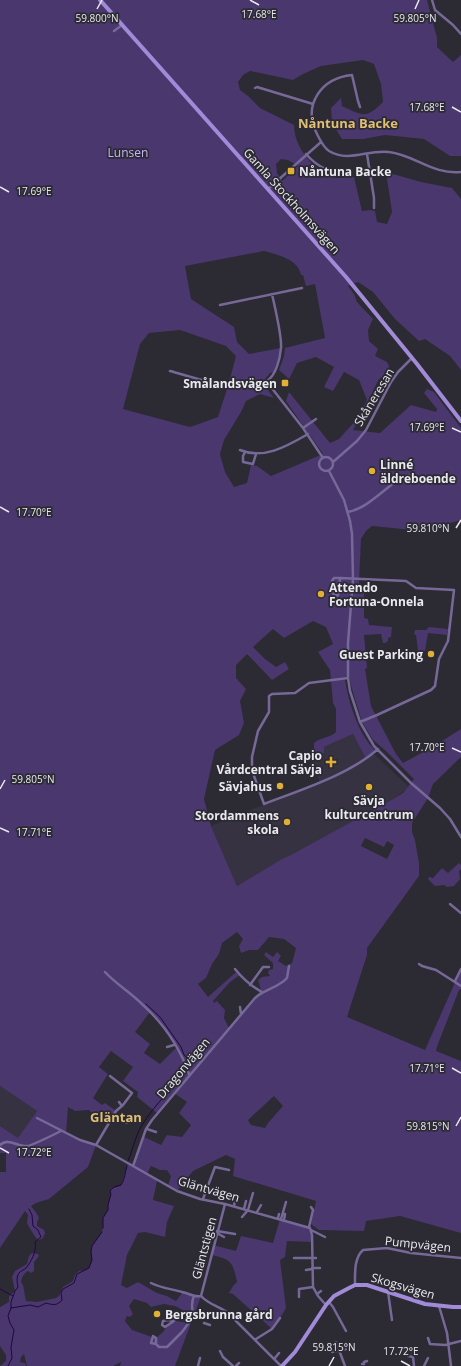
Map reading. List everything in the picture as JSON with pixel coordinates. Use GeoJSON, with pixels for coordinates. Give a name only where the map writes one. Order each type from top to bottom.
{"type":"FeatureCollection","features":[{"type":"Feature","properties":{"kind":"main road","name":"Gamla Stockholmsvägen"},"geometry":{"type":"LineString","coordinates":[[100,0],[346,277],[412,358],[461,422]]}},
{"type":"Feature","properties":{"kind":"main road","name":"Skogsvägen"},"geometry":{"type":"LineString","coordinates":[[282,1366],[295,1352],[327,1303],[334,1296],[355,1286],[367,1285],[419,1302],[439,1306],[461,1307]]}},
{"type":"Feature","properties":{"kind":"street"},"geometry":{"type":"LineString","coordinates":[[432,0],[435,10],[461,34]]}},
{"type":"Feature","properties":{"kind":"street"},"geometry":{"type":"LineString","coordinates":[[114,31],[122,25]]}},
{"type":"Feature","properties":{"kind":"street"},"geometry":{"type":"LineString","coordinates":[[360,107],[352,75],[341,76],[326,84],[317,95],[313,104],[312,122],[321,142],[329,150],[342,156],[367,154],[379,151],[392,152],[406,156],[437,170],[454,173],[461,172]]}},
{"type":"Feature","properties":{"kind":"street"},"geometry":{"type":"LineString","coordinates":[[255,88],[257,87],[313,104]]}},
{"type":"Feature","properties":{"kind":"street"},"geometry":{"type":"LineString","coordinates":[[268,190],[321,142]]}},
{"type":"Feature","properties":{"kind":"street"},"geometry":{"type":"LineString","coordinates":[[306,154],[314,163],[324,170],[337,175],[350,175]]}},
{"type":"Feature","properties":{"kind":"street"},"geometry":{"type":"LineString","coordinates":[[367,154],[374,198],[374,208]]}},
{"type":"Feature","properties":{"kind":"street"},"geometry":{"type":"LineString","coordinates":[[220,305],[302,288]]}},
{"type":"Feature","properties":{"kind":"street"},"geometry":{"type":"LineString","coordinates":[[170,371],[228,386],[243,388],[267,382],[272,376],[277,364],[281,346],[272,294]]}},
{"type":"Feature","properties":{"kind":"street","name":"Skåneresan"},"geometry":{"type":"LineString","coordinates":[[333,462],[357,441],[366,430],[391,382],[398,372],[412,358]]}},
{"type":"Feature","properties":{"kind":"street"},"geometry":{"type":"LineString","coordinates":[[267,382],[308,434],[323,458]]}},
{"type":"Feature","properties":{"kind":"street"},"geometry":{"type":"LineString","coordinates":[[303,428],[316,419]]}},
{"type":"Feature","properties":{"kind":"street"},"geometry":{"type":"LineString","coordinates":[[240,450],[256,454],[270,452],[290,444],[308,434]]}},
{"type":"Feature","properties":{"kind":"street"},"geometry":{"type":"LineString","coordinates":[[245,452],[243,462],[245,463],[253,464],[256,454]]}},
{"type":"Feature","properties":{"kind":"street"},"geometry":{"type":"LineString","coordinates":[[323,458],[329,458],[333,462],[329,471]]}},
{"type":"Feature","properties":{"kind":"street"},"geometry":{"type":"LineString","coordinates":[[323,458],[320,461],[320,468],[323,471],[329,471]]}},
{"type":"Feature","properties":{"kind":"street"},"geometry":{"type":"LineString","coordinates":[[329,471],[344,500],[352,534],[353,579],[348,643],[348,678],[350,691],[360,722],[374,746],[440,808],[450,819],[461,837]]}},
{"type":"Feature","properties":{"kind":"street"},"geometry":{"type":"LineString","coordinates":[[348,512],[356,510],[366,504],[399,478],[406,475],[420,478],[426,482]]}},
{"type":"Feature","properties":{"kind":"street"},"geometry":{"type":"LineString","coordinates":[[340,578],[339,593],[337,596],[331,592],[332,581],[334,578],[340,578],[406,581],[416,588],[454,590],[448,641],[439,659],[434,686],[431,690],[377,716],[360,722]]}},
{"type":"Feature","properties":{"kind":"street"},"geometry":{"type":"LineString","coordinates":[[348,678],[309,683],[295,693],[272,694],[269,696],[269,712],[258,731],[252,757],[254,776],[264,804],[338,774],[362,762],[378,749]]}},
{"type":"Feature","properties":{"kind":"street"},"geometry":{"type":"LineString","coordinates":[[450,904],[461,913]]}},
{"type":"Feature","properties":{"kind":"street"},"geometry":{"type":"LineString","coordinates":[[419,964],[436,970],[461,986]]}},
{"type":"Feature","properties":{"kind":"street"},"geometry":{"type":"LineString","coordinates":[[250,985],[252,979],[263,966],[269,967]]}},
{"type":"Feature","properties":{"kind":"street","name":"Dragonvägen"},"geometry":{"type":"LineString","coordinates":[[133,1166],[152,1120],[241,1014],[262,992],[274,988],[287,978],[289,966]]}},
{"type":"Feature","properties":{"kind":"street"},"geometry":{"type":"LineString","coordinates":[[235,969],[250,985],[262,992]]}},
{"type":"Feature","properties":{"kind":"street"},"geometry":{"type":"LineString","coordinates":[[455,981],[461,969]]}},
{"type":"Feature","properties":{"kind":"street"},"geometry":{"type":"LineString","coordinates":[[105,972],[115,982],[143,1004],[168,1033],[183,1059],[189,1075]]}},
{"type":"Feature","properties":{"kind":"street"},"geometry":{"type":"LineString","coordinates":[[240,1008],[241,1014]]}},
{"type":"Feature","properties":{"kind":"street"},"geometry":{"type":"LineString","coordinates":[[167,1047],[174,1044]]}},
{"type":"Feature","properties":{"kind":"street"},"geometry":{"type":"LineString","coordinates":[[96,1146],[105,1127],[132,1093],[110,1076]]}},
{"type":"Feature","properties":{"kind":"street"},"geometry":{"type":"LineString","coordinates":[[119,1102],[122,1106]]}},
{"type":"Feature","properties":{"kind":"street"},"geometry":{"type":"LineString","coordinates":[[113,1116],[127,1123]]}},
{"type":"Feature","properties":{"kind":"street","name":"Gläntvägen"},"geometry":{"type":"LineString","coordinates":[[37,1118],[80,1140],[96,1146],[177,1191],[304,1225],[325,1237]]}},
{"type":"Feature","properties":{"kind":"street"},"geometry":{"type":"LineString","coordinates":[[147,1129],[156,1132]]}},
{"type":"Feature","properties":{"kind":"street"},"geometry":{"type":"LineString","coordinates":[[0,1145],[8,1142],[27,1146],[61,1130]]}},
{"type":"Feature","properties":{"kind":"street"},"geometry":{"type":"LineString","coordinates":[[203,1199],[204,1191],[215,1167],[229,1170]]}},
{"type":"Feature","properties":{"kind":"street"},"geometry":{"type":"LineString","coordinates":[[242,1217],[248,1210],[253,1193]]}},
{"type":"Feature","properties":{"kind":"street"},"geometry":{"type":"LineString","coordinates":[[234,1206],[235,1201]]}},
{"type":"Feature","properties":{"kind":"street"},"geometry":{"type":"LineString","coordinates":[[244,1209],[246,1201]]}},
{"type":"Feature","properties":{"kind":"street"},"geometry":{"type":"LineString","coordinates":[[281,1219],[286,1202]]}},
{"type":"Feature","properties":{"kind":"street","name":"Gläntstigen"},"geometry":{"type":"LineString","coordinates":[[201,1296],[225,1204]]}},
{"type":"Feature","properties":{"kind":"street"},"geometry":{"type":"LineString","coordinates":[[259,1214],[261,1205]]}},
{"type":"Feature","properties":{"kind":"street"},"geometry":{"type":"LineString","coordinates":[[311,1207],[313,1210],[310,1228],[312,1235],[310,1253],[312,1258],[313,1287],[317,1294],[333,1308],[346,1331]]}},
{"type":"Feature","properties":{"kind":"street"},"geometry":{"type":"LineString","coordinates":[[279,1214],[281,1219]]}},
{"type":"Feature","properties":{"kind":"street"},"geometry":{"type":"LineString","coordinates":[[281,1219],[285,1214]]}},
{"type":"Feature","properties":{"kind":"street"},"geometry":{"type":"LineString","coordinates":[[217,1232],[235,1234]]}},
{"type":"Feature","properties":{"kind":"street"},"geometry":{"type":"LineString","coordinates":[[217,1232],[224,1237]]}},
{"type":"Feature","properties":{"kind":"street","name":"Pumpvägen"},"geometry":{"type":"LineString","coordinates":[[355,1286],[356,1265],[363,1250],[387,1248],[411,1253],[461,1258]]}},
{"type":"Feature","properties":{"kind":"street"},"geometry":{"type":"LineString","coordinates":[[208,1251],[211,1255]]}},
{"type":"Feature","properties":{"kind":"street"},"geometry":{"type":"LineString","coordinates":[[294,1258],[316,1258]]}},
{"type":"Feature","properties":{"kind":"street"},"geometry":{"type":"LineString","coordinates":[[306,1270],[320,1268]]}},
{"type":"Feature","properties":{"kind":"street"},"geometry":{"type":"LineString","coordinates":[[151,1283],[156,1286],[194,1296],[201,1296],[205,1300],[222,1308],[282,1366]]}},
{"type":"Feature","properties":{"kind":"street"},"geometry":{"type":"LineString","coordinates":[[298,1297],[299,1298],[297,1290],[300,1288],[305,1289],[313,1287]]}},
{"type":"Feature","properties":{"kind":"street"},"geometry":{"type":"LineString","coordinates":[[317,1294],[321,1291]]}},
{"type":"Feature","properties":{"kind":"street"},"geometry":{"type":"LineString","coordinates":[[388,1292],[392,1320]]}},
{"type":"Feature","properties":{"kind":"street"},"geometry":{"type":"LineString","coordinates":[[156,1344],[159,1347],[167,1347],[182,1332],[193,1317],[193,1312],[191,1309],[194,1296]]}},
{"type":"Feature","properties":{"kind":"street"},"geometry":{"type":"LineString","coordinates":[[439,1306],[447,1333],[451,1366]]}},
{"type":"Feature","properties":{"kind":"street"},"geometry":{"type":"LineString","coordinates":[[174,1321],[176,1317],[187,1320],[193,1317]]}},
{"type":"Feature","properties":{"kind":"street"},"geometry":{"type":"LineString","coordinates":[[256,1340],[272,1329],[280,1318]]}},
{"type":"Feature","properties":{"kind":"street"},"geometry":{"type":"LineString","coordinates":[[204,1322],[210,1325]]}},
{"type":"Feature","properties":{"kind":"street"},"geometry":{"type":"LineString","coordinates":[[428,1338],[430,1344],[448,1344],[461,1341]]}},
{"type":"Feature","properties":{"kind":"street"},"geometry":{"type":"LineString","coordinates":[[336,1342],[345,1366]]}},
{"type":"Feature","properties":{"kind":"street"},"geometry":{"type":"LineString","coordinates":[[332,1352],[346,1349]]}},
{"type":"Feature","properties":{"kind":"street"},"geometry":{"type":"LineString","coordinates":[[220,1351],[223,1357],[233,1366]]}},
{"type":"Feature","properties":{"kind":"street"},"geometry":{"type":"LineString","coordinates":[[275,1358],[279,1354]]}},
{"type":"Feature","properties":{"kind":"street"},"geometry":{"type":"LineString","coordinates":[[408,1356],[413,1357],[414,1366]]}},
{"type":"Feature","properties":{"kind":"street"},"geometry":{"type":"LineString","coordinates":[[198,1366],[200,1358]]}},
{"type":"Feature","properties":{"kind":"street"},"geometry":{"type":"LineString","coordinates":[[424,1366],[428,1358]]}},
{"type":"Feature","properties":{"kind":"shaded area","name":"Stordammens skola"},"geometry":{"type":"Polygon","coordinates":[[[353,734],[366,759],[374,754],[409,787],[395,798],[291,856],[282,859],[237,886],[211,826],[320,782],[310,760],[324,753],[324,747],[353,734]]]}},
{"type":"Feature","properties":{"kind":"shaded area"},"geometry":{"type":"Polygon","coordinates":[[[0,1086],[37,1111],[18,1139],[0,1126],[0,1086]]]}},
{"type":"Feature","properties":{"kind":"green space","name":"Lunsen"},"geometry":{"type":"Polygon","coordinates":[[[0,0],[427,0],[437,38],[437,47],[453,62],[461,55],[461,156],[450,156],[424,139],[385,135],[363,139],[342,139],[332,123],[331,108],[341,98],[342,106],[360,114],[372,111],[383,102],[381,84],[374,64],[363,60],[321,66],[293,80],[250,71],[243,75],[238,82],[240,90],[260,108],[294,125],[297,142],[301,150],[312,164],[327,174],[337,178],[354,177],[362,211],[375,211],[377,222],[387,224],[392,212],[386,172],[421,182],[452,188],[461,199],[461,370],[450,356],[425,339],[419,341],[395,319],[373,292],[358,282],[348,286],[354,294],[357,302],[373,319],[368,330],[369,341],[378,349],[375,356],[387,362],[389,366],[387,374],[379,379],[353,430],[380,433],[411,405],[436,412],[437,409],[424,393],[427,389],[434,392],[461,428],[461,520],[422,531],[372,526],[366,531],[361,539],[359,583],[364,592],[364,618],[368,619],[369,625],[392,627],[391,637],[388,638],[388,641],[385,643],[383,643],[381,634],[364,635],[367,668],[365,669],[371,706],[396,754],[403,763],[461,729],[461,757],[433,784],[428,798],[412,823],[412,832],[419,863],[419,876],[367,948],[367,955],[347,1017],[425,1050],[461,969],[461,989],[459,990],[436,1051],[461,1061],[461,1233],[400,1216],[366,1221],[364,1231],[319,1230],[311,1224],[316,1201],[233,1176],[235,1159],[226,1155],[193,1171],[177,1191],[168,1186],[171,1176],[167,1170],[160,1170],[151,1166],[147,1174],[157,1181],[153,1200],[174,1206],[167,1222],[165,1237],[145,1232],[138,1233],[127,1255],[121,1285],[127,1288],[138,1282],[157,1293],[176,1301],[183,1292],[201,1296],[194,1316],[175,1306],[164,1304],[151,1307],[147,1303],[134,1299],[129,1306],[133,1314],[130,1317],[127,1316],[125,1321],[132,1330],[152,1337],[157,1337],[168,1325],[175,1321],[191,1323],[175,1366],[120,1366],[121,1362],[113,1366],[27,1366],[24,1354],[21,1357],[20,1362],[25,1363],[26,1366],[0,1366],[6,1361],[6,1355],[0,1346],[0,1307],[9,1302],[9,1296],[15,1291],[12,1277],[15,1271],[27,1264],[29,1256],[32,1253],[38,1254],[39,1256],[34,1262],[34,1271],[31,1273],[28,1271],[26,1272],[21,1280],[26,1301],[37,1302],[59,1296],[63,1287],[73,1281],[75,1275],[79,1271],[89,1268],[92,1260],[92,1246],[102,1232],[103,1218],[108,1210],[111,1194],[110,1191],[112,1188],[121,1185],[128,1163],[133,1165],[144,1137],[161,1145],[167,1135],[182,1137],[191,1125],[179,1113],[187,1102],[174,1093],[157,1113],[137,1097],[138,1092],[123,1081],[133,1067],[111,1051],[99,1067],[108,1074],[93,1098],[102,1105],[105,1103],[116,1111],[108,1124],[95,1116],[89,1110],[75,1111],[68,1107],[66,1133],[96,1145],[88,1167],[49,1199],[31,1206],[39,1218],[37,1226],[44,1230],[45,1233],[43,1238],[39,1240],[36,1238],[27,1223],[28,1215],[25,1211],[0,1248],[0,1172],[6,1172],[6,1153],[0,1153],[0,1126],[18,1138],[37,1111],[0,1086],[0,0]],[[281,159],[276,164],[277,173],[282,181],[298,166],[288,160],[281,159]],[[264,251],[185,266],[191,299],[234,327],[237,342],[249,354],[281,348],[274,372],[270,373],[261,384],[264,385],[274,398],[260,394],[246,401],[224,440],[220,454],[225,472],[234,487],[247,483],[251,465],[257,466],[271,476],[323,454],[286,401],[289,392],[330,443],[339,439],[357,419],[367,400],[359,380],[344,372],[333,391],[324,387],[334,367],[316,357],[297,363],[289,379],[279,370],[285,348],[325,338],[315,284],[306,286],[303,275],[301,275],[296,265],[292,261],[264,251]],[[180,330],[149,333],[140,344],[123,409],[190,427],[218,417],[236,356],[226,346],[180,330]],[[313,621],[284,638],[273,629],[253,647],[276,667],[285,662],[289,669],[272,680],[247,654],[236,665],[236,678],[246,689],[240,701],[244,723],[239,735],[215,750],[204,799],[211,826],[237,886],[282,859],[395,798],[403,793],[414,779],[373,740],[362,722],[349,676],[335,679],[345,680],[355,718],[364,736],[375,750],[366,759],[353,734],[324,747],[324,753],[310,760],[307,758],[314,751],[314,743],[336,732],[336,709],[333,703],[330,670],[318,652],[333,644],[326,627],[313,621]],[[365,838],[361,846],[387,859],[394,845],[387,841],[384,847],[365,838]],[[237,932],[222,943],[219,954],[212,964],[206,978],[198,984],[208,997],[235,973],[240,975],[230,982],[213,1001],[214,1003],[217,1001],[225,1010],[224,1018],[229,1028],[261,990],[258,980],[262,977],[270,976],[268,973],[269,970],[273,969],[273,963],[264,955],[266,952],[273,957],[277,952],[281,956],[278,961],[286,966],[292,963],[296,948],[284,939],[269,937],[258,950],[249,950],[241,953],[239,946],[243,939],[237,932]],[[150,1012],[135,1032],[150,1044],[144,1053],[160,1064],[176,1048],[168,1033],[150,1012]],[[274,1096],[248,1120],[251,1125],[265,1128],[283,1106],[274,1096]]]}},
{"type":"Feature","properties":{"kind":"green space"},"geometry":{"type":"Polygon","coordinates":[[[429,627],[448,629],[447,635],[428,633],[425,651],[418,651],[416,635],[414,634],[415,630],[426,630],[429,627]]]}},
{"type":"Feature","properties":{"kind":"green space"},"geometry":{"type":"Polygon","coordinates":[[[459,863],[461,865],[461,869],[459,871],[460,879],[454,886],[435,886],[428,879],[429,877],[433,878],[442,868],[448,873],[459,863]]]}},
{"type":"Feature","properties":{"kind":"green space"},"geometry":{"type":"Polygon","coordinates":[[[280,1219],[310,1228],[312,1242],[287,1241],[285,1257],[280,1260],[286,1308],[272,1329],[233,1294],[229,1293],[237,1282],[234,1270],[230,1262],[227,1260],[211,1255],[213,1245],[236,1251],[241,1236],[273,1243],[280,1219]]]}},
{"type":"Feature","properties":{"kind":"waterway"},"geometry":{"type":"LineString","coordinates":[[146,1004],[160,1017],[181,1047],[187,1058],[187,1065]]}},
{"type":"Feature","properties":{"kind":"waterway"},"geometry":{"type":"LineString","coordinates":[[128,1161],[141,1126],[176,1082],[185,1068]]}},
{"type":"Feature","properties":{"kind":"waterway"},"geometry":{"type":"LineString","coordinates":[[103,1228],[103,1218],[108,1210],[111,1194],[110,1191],[114,1187],[121,1185],[127,1166]]}},
{"type":"Feature","properties":{"kind":"waterway"},"geometry":{"type":"LineString","coordinates":[[8,1366],[12,1358],[11,1347],[14,1330],[8,1316],[11,1308],[11,1302],[18,1287],[17,1277],[19,1273],[30,1263],[34,1253],[35,1242],[41,1237],[38,1230],[33,1226],[32,1215],[29,1209]]}},
{"type":"Feature","properties":{"kind":"waterway"},"geometry":{"type":"LineString","coordinates":[[11,1308],[30,1305],[38,1307],[46,1303],[55,1304],[60,1302],[62,1300],[61,1293],[63,1289],[74,1283],[77,1274],[89,1268],[92,1260],[92,1246],[102,1232]]}},
{"type":"Feature","properties":{"kind":"waterway"},"geometry":{"type":"LineString","coordinates":[[0,1289],[13,1296]]}},
{"type":"Feature","properties":{"kind":"place","name":"Nåntuna Backe"},"geometry":{"type":"Point","coordinates":[291,171]}},
{"type":"Feature","properties":{"kind":"place","name":"Smålandsvägen"},"geometry":{"type":"Point","coordinates":[285,383]}},
{"type":"Feature","properties":{"kind":"place","name":"Linné äldreboende"},"geometry":{"type":"Point","coordinates":[372,471]}},
{"type":"Feature","properties":{"kind":"place","name":"Attendo Fortuna-Onnela"},"geometry":{"type":"Point","coordinates":[321,594]}},
{"type":"Feature","properties":{"kind":"place","name":"Guest Parking"},"geometry":{"type":"Point","coordinates":[431,654]}},
{"type":"Feature","properties":{"kind":"place","name":"Capio Vårdcentral Sävja"},"geometry":{"type":"Point","coordinates":[331,762]}},
{"type":"Feature","properties":{"kind":"place","name":"Sävjahus"},"geometry":{"type":"Point","coordinates":[280,786]}},
{"type":"Feature","properties":{"kind":"place","name":"Sävja kulturcentrum"},"geometry":{"type":"Point","coordinates":[369,787]}},
{"type":"Feature","properties":{"kind":"place","name":"Stordammens skola"},"geometry":{"type":"Point","coordinates":[287,822]}},
{"type":"Feature","properties":{"kind":"place","name":"Bergsbrunna gård"},"geometry":{"type":"Point","coordinates":[157,1314]}},
{"type":"Feature","properties":{"kind":"district","name":"Nåntuna Backe"},"geometry":{"type":"Point","coordinates":[348,123]}},
{"type":"Feature","properties":{"kind":"district","name":"Gläntan"},"geometry":{"type":"Point","coordinates":[116,1117]}}]}
